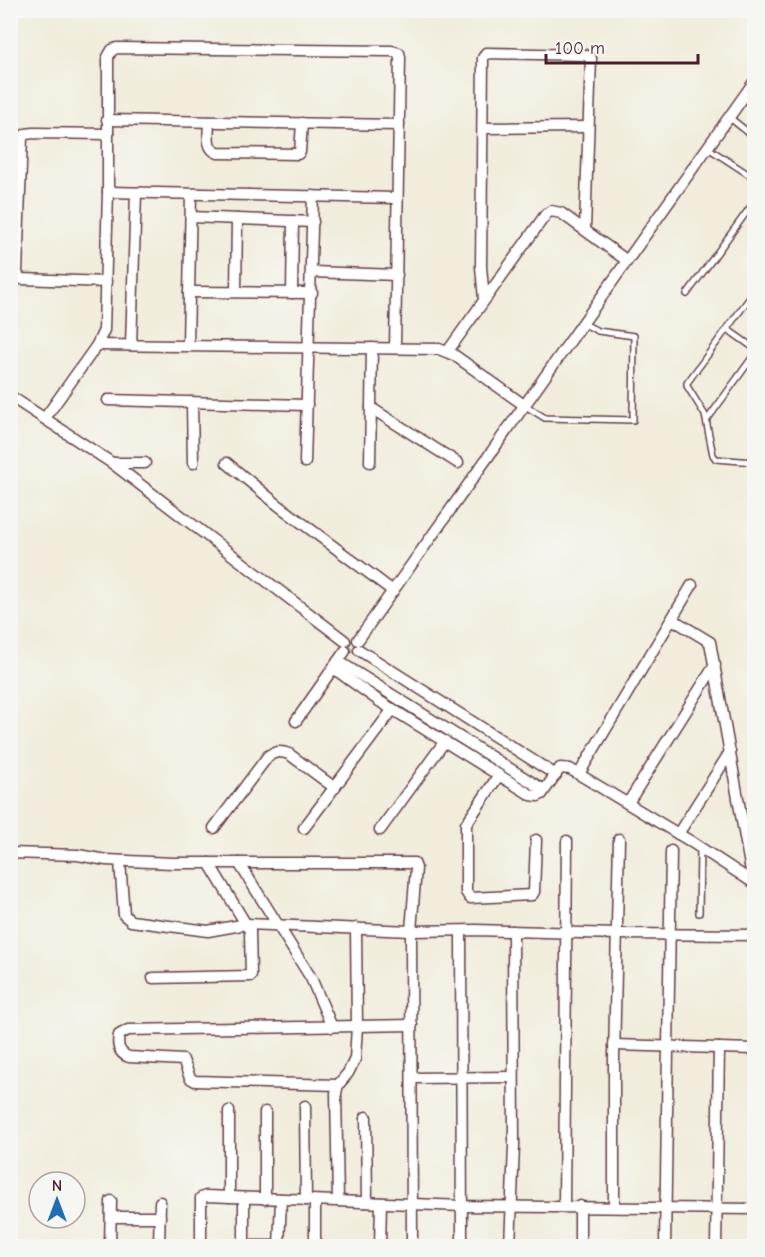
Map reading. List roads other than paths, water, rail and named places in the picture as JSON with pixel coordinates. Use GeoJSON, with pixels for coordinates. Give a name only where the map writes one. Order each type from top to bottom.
{"type":"FeatureCollection","features":[{"type":"Feature","properties":{"kind":"street"},"geometry":{"type":"LineString","coordinates":[[45,418],[97,345],[105,324],[108,57],[112,50],[117,48],[392,51],[399,53],[395,348]]}},
{"type":"Feature","properties":{"kind":"street"},"geometry":{"type":"LineString","coordinates":[[484,299],[481,267],[484,55],[489,53],[588,56],[591,62],[585,229]]}},
{"type":"Feature","properties":{"kind":"street"},"geometry":{"type":"LineString","coordinates":[[359,645],[393,591],[754,82]]}},
{"type":"Feature","properties":{"kind":"street"},"geometry":{"type":"LineString","coordinates":[[107,120],[399,125]]}},
{"type":"Feature","properties":{"kind":"street"},"geometry":{"type":"LineString","coordinates":[[209,122],[210,148],[213,152],[272,154],[298,154],[300,152],[302,123]]}},
{"type":"Feature","properties":{"kind":"street"},"geometry":{"type":"LineString","coordinates":[[483,128],[588,127]]}},
{"type":"Feature","properties":{"kind":"street"},"geometry":{"type":"LineString","coordinates":[[106,282],[22,279],[17,272],[22,137],[33,133],[108,134]]}},
{"type":"Feature","properties":{"kind":"street"},"geometry":{"type":"LineString","coordinates":[[108,192],[397,198]]}},
{"type":"Feature","properties":{"kind":"street"},"geometry":{"type":"LineString","coordinates":[[131,345],[136,193]]}},
{"type":"Feature","properties":{"kind":"street"},"geometry":{"type":"LineString","coordinates":[[188,345],[191,194]]}},
{"type":"Feature","properties":{"kind":"street"},"geometry":{"type":"LineString","coordinates":[[305,462],[312,293],[313,196]]}},
{"type":"Feature","properties":{"kind":"street"},"geometry":{"type":"LineString","coordinates":[[448,351],[546,214],[555,210],[626,260]]}},
{"type":"Feature","properties":{"kind":"street"},"geometry":{"type":"LineString","coordinates":[[191,217],[313,222]]}},
{"type":"Feature","properties":{"kind":"street"},"geometry":{"type":"LineString","coordinates":[[236,292],[237,219]]}},
{"type":"Feature","properties":{"kind":"street"},"geometry":{"type":"LineString","coordinates":[[292,293],[293,221]]}},
{"type":"Feature","properties":{"kind":"street"},"geometry":{"type":"LineString","coordinates":[[312,272],[397,275]]}},
{"type":"Feature","properties":{"kind":"street"},"geometry":{"type":"LineString","coordinates":[[189,292],[312,293]]}},
{"type":"Feature","properties":{"kind":"street"},"geometry":{"type":"LineString","coordinates":[[97,345],[395,348],[448,351],[524,405]]}},
{"type":"Feature","properties":{"kind":"street"},"geometry":{"type":"LineString","coordinates":[[370,462],[372,348]]}},
{"type":"Feature","properties":{"kind":"street"},"geometry":{"type":"LineString","coordinates":[[10,396],[112,463],[345,646]]}},
{"type":"Feature","properties":{"kind":"street"},"geometry":{"type":"LineString","coordinates":[[108,400],[307,405]]}},
{"type":"Feature","properties":{"kind":"street"},"geometry":{"type":"LineString","coordinates":[[192,402],[193,463]]}},
{"type":"Feature","properties":{"kind":"street"},"geometry":{"type":"LineString","coordinates":[[371,408],[458,463]]}},
{"type":"Feature","properties":{"kind":"street"},"geometry":{"type":"LineString","coordinates":[[112,463],[145,463]]}},
{"type":"Feature","properties":{"kind":"street"},"geometry":{"type":"LineString","coordinates":[[227,463],[278,505],[393,591]]}},
{"type":"Feature","properties":{"kind":"street"},"geometry":{"type":"LineString","coordinates":[[579,774],[692,585]]}},
{"type":"Feature","properties":{"kind":"street"},"geometry":{"type":"LineString","coordinates":[[672,619],[710,642],[754,882]]}},
{"type":"Feature","properties":{"kind":"street"},"geometry":{"type":"LineString","coordinates":[[296,721],[335,664],[349,637],[556,775]]}},
{"type":"Feature","properties":{"kind":"street"},"geometry":{"type":"LineString","coordinates":[[335,664],[393,709],[535,796],[542,794],[563,767],[628,803],[754,882]]}},
{"type":"Feature","properties":{"kind":"street"},"geometry":{"type":"LineString","coordinates":[[335,664],[544,790]]}},
{"type":"Feature","properties":{"kind":"street"},"geometry":{"type":"LineString","coordinates":[[628,803],[715,665]]}},
{"type":"Feature","properties":{"kind":"street"},"geometry":{"type":"LineString","coordinates":[[304,828],[393,709]]}},
{"type":"Feature","properties":{"kind":"street"},"geometry":{"type":"LineString","coordinates":[[380,830],[445,741]]}},
{"type":"Feature","properties":{"kind":"street"},"geometry":{"type":"LineString","coordinates":[[214,828],[268,756],[274,752],[281,751],[289,754],[335,788]]}},
{"type":"Feature","properties":{"kind":"street"},"geometry":{"type":"LineString","coordinates":[[678,834],[730,752]]}},
{"type":"Feature","properties":{"kind":"street"},"geometry":{"type":"LineString","coordinates":[[499,775],[466,824],[468,896],[470,898],[532,895],[536,840]]}},
{"type":"Feature","properties":{"kind":"street"},"geometry":{"type":"LineString","coordinates":[[614,1207],[614,1045],[619,838]]}},
{"type":"Feature","properties":{"kind":"street"},"geometry":{"type":"LineString","coordinates":[[564,1206],[567,841]]}},
{"type":"Feature","properties":{"kind":"street"},"geometry":{"type":"LineString","coordinates":[[665,1246],[671,851]]}},
{"type":"Feature","properties":{"kind":"street"},"geometry":{"type":"LineString","coordinates":[[10,852],[78,855],[120,861],[412,862],[416,868],[411,931],[412,1246]]}},
{"type":"Feature","properties":{"kind":"street"},"geometry":{"type":"LineString","coordinates":[[120,861],[124,915],[127,919],[208,931],[247,924],[411,931],[754,935]]}},
{"type":"Feature","properties":{"kind":"street"},"geometry":{"type":"LineString","coordinates":[[153,978],[248,978],[252,973],[251,939],[247,924],[209,863]]}},
{"type":"Feature","properties":{"kind":"street"},"geometry":{"type":"LineString","coordinates":[[239,863],[311,978],[332,1027]]}},
{"type":"Feature","properties":{"kind":"street"},"geometry":{"type":"LineString","coordinates":[[338,1202],[336,1102],[338,1085],[348,1073],[355,1059],[356,928]]}},
{"type":"Feature","properties":{"kind":"street"},"geometry":{"type":"LineString","coordinates":[[461,931],[462,1246]]}},
{"type":"Feature","properties":{"kind":"street"},"geometry":{"type":"LineString","coordinates":[[510,1246],[514,1146],[513,931]]}},
{"type":"Feature","properties":{"kind":"street"},"geometry":{"type":"LineString","coordinates":[[338,1085],[195,1081],[190,1078],[183,1060],[123,1055],[119,1049],[119,1035],[128,1030],[412,1025]]}},
{"type":"Feature","properties":{"kind":"street"},"geometry":{"type":"LineString","coordinates":[[614,1045],[754,1049]]}},
{"type":"Feature","properties":{"kind":"street"},"geometry":{"type":"LineString","coordinates":[[716,1246],[719,1048]]}},
{"type":"Feature","properties":{"kind":"street"},"geometry":{"type":"LineString","coordinates":[[412,1078],[513,1077]]}},
{"type":"Feature","properties":{"kind":"street"},"geometry":{"type":"LineString","coordinates":[[305,1106],[315,1246]]}},
{"type":"Feature","properties":{"kind":"street"},"geometry":{"type":"LineString","coordinates":[[229,1111],[229,1197]]}},
{"type":"Feature","properties":{"kind":"street"},"geometry":{"type":"LineString","coordinates":[[265,1112],[265,1199]]}},
{"type":"Feature","properties":{"kind":"street"},"geometry":{"type":"LineString","coordinates":[[366,1117],[368,1202]]}},
{"type":"Feature","properties":{"kind":"street"},"geometry":{"type":"LineString","coordinates":[[281,1199],[279,1246],[201,1246],[201,1198],[206,1196],[463,1206],[754,1209]]}},
{"type":"Feature","properties":{"kind":"street"},"geometry":{"type":"LineString","coordinates":[[244,1198],[244,1246]]}},
{"type":"Feature","properties":{"kind":"street"},"geometry":{"type":"LineString","coordinates":[[110,1246],[111,1201]]}},
{"type":"Feature","properties":{"kind":"street"},"geometry":{"type":"LineString","coordinates":[[159,1246],[160,1202]]}},
{"type":"Feature","properties":{"kind":"street"},"geometry":{"type":"LineString","coordinates":[[380,1246],[381,1203]]}},
{"type":"Feature","properties":{"kind":"street"},"geometry":{"type":"LineString","coordinates":[[580,1206],[580,1246]]}},
{"type":"Feature","properties":{"kind":"street"},"geometry":{"type":"LineString","coordinates":[[111,1217],[160,1217]]}},
{"type":"Feature","properties":{"kind":"lane"},"geometry":{"type":"LineString","coordinates":[[729,117],[754,137]]}},
{"type":"Feature","properties":{"kind":"lane"},"geometry":{"type":"LineString","coordinates":[[707,148],[754,178]]}},
{"type":"Feature","properties":{"kind":"lane"},"geometry":{"type":"LineString","coordinates":[[687,294],[754,202]]}},
{"type":"Feature","properties":{"kind":"lane"},"geometry":{"type":"LineString","coordinates":[[754,292],[687,383],[688,391],[707,420],[711,451],[716,459],[754,462]]}},
{"type":"Feature","properties":{"kind":"lane"},"geometry":{"type":"LineString","coordinates":[[524,405],[545,418],[633,420],[634,336],[598,331],[582,323]]}},
{"type":"Feature","properties":{"kind":"lane"},"geometry":{"type":"LineString","coordinates":[[727,329],[754,348]]}},
{"type":"Feature","properties":{"kind":"lane"},"geometry":{"type":"LineString","coordinates":[[707,420],[754,355]]}},
{"type":"Feature","properties":{"kind":"lane"},"geometry":{"type":"LineString","coordinates":[[699,913],[700,848]]}}]}
